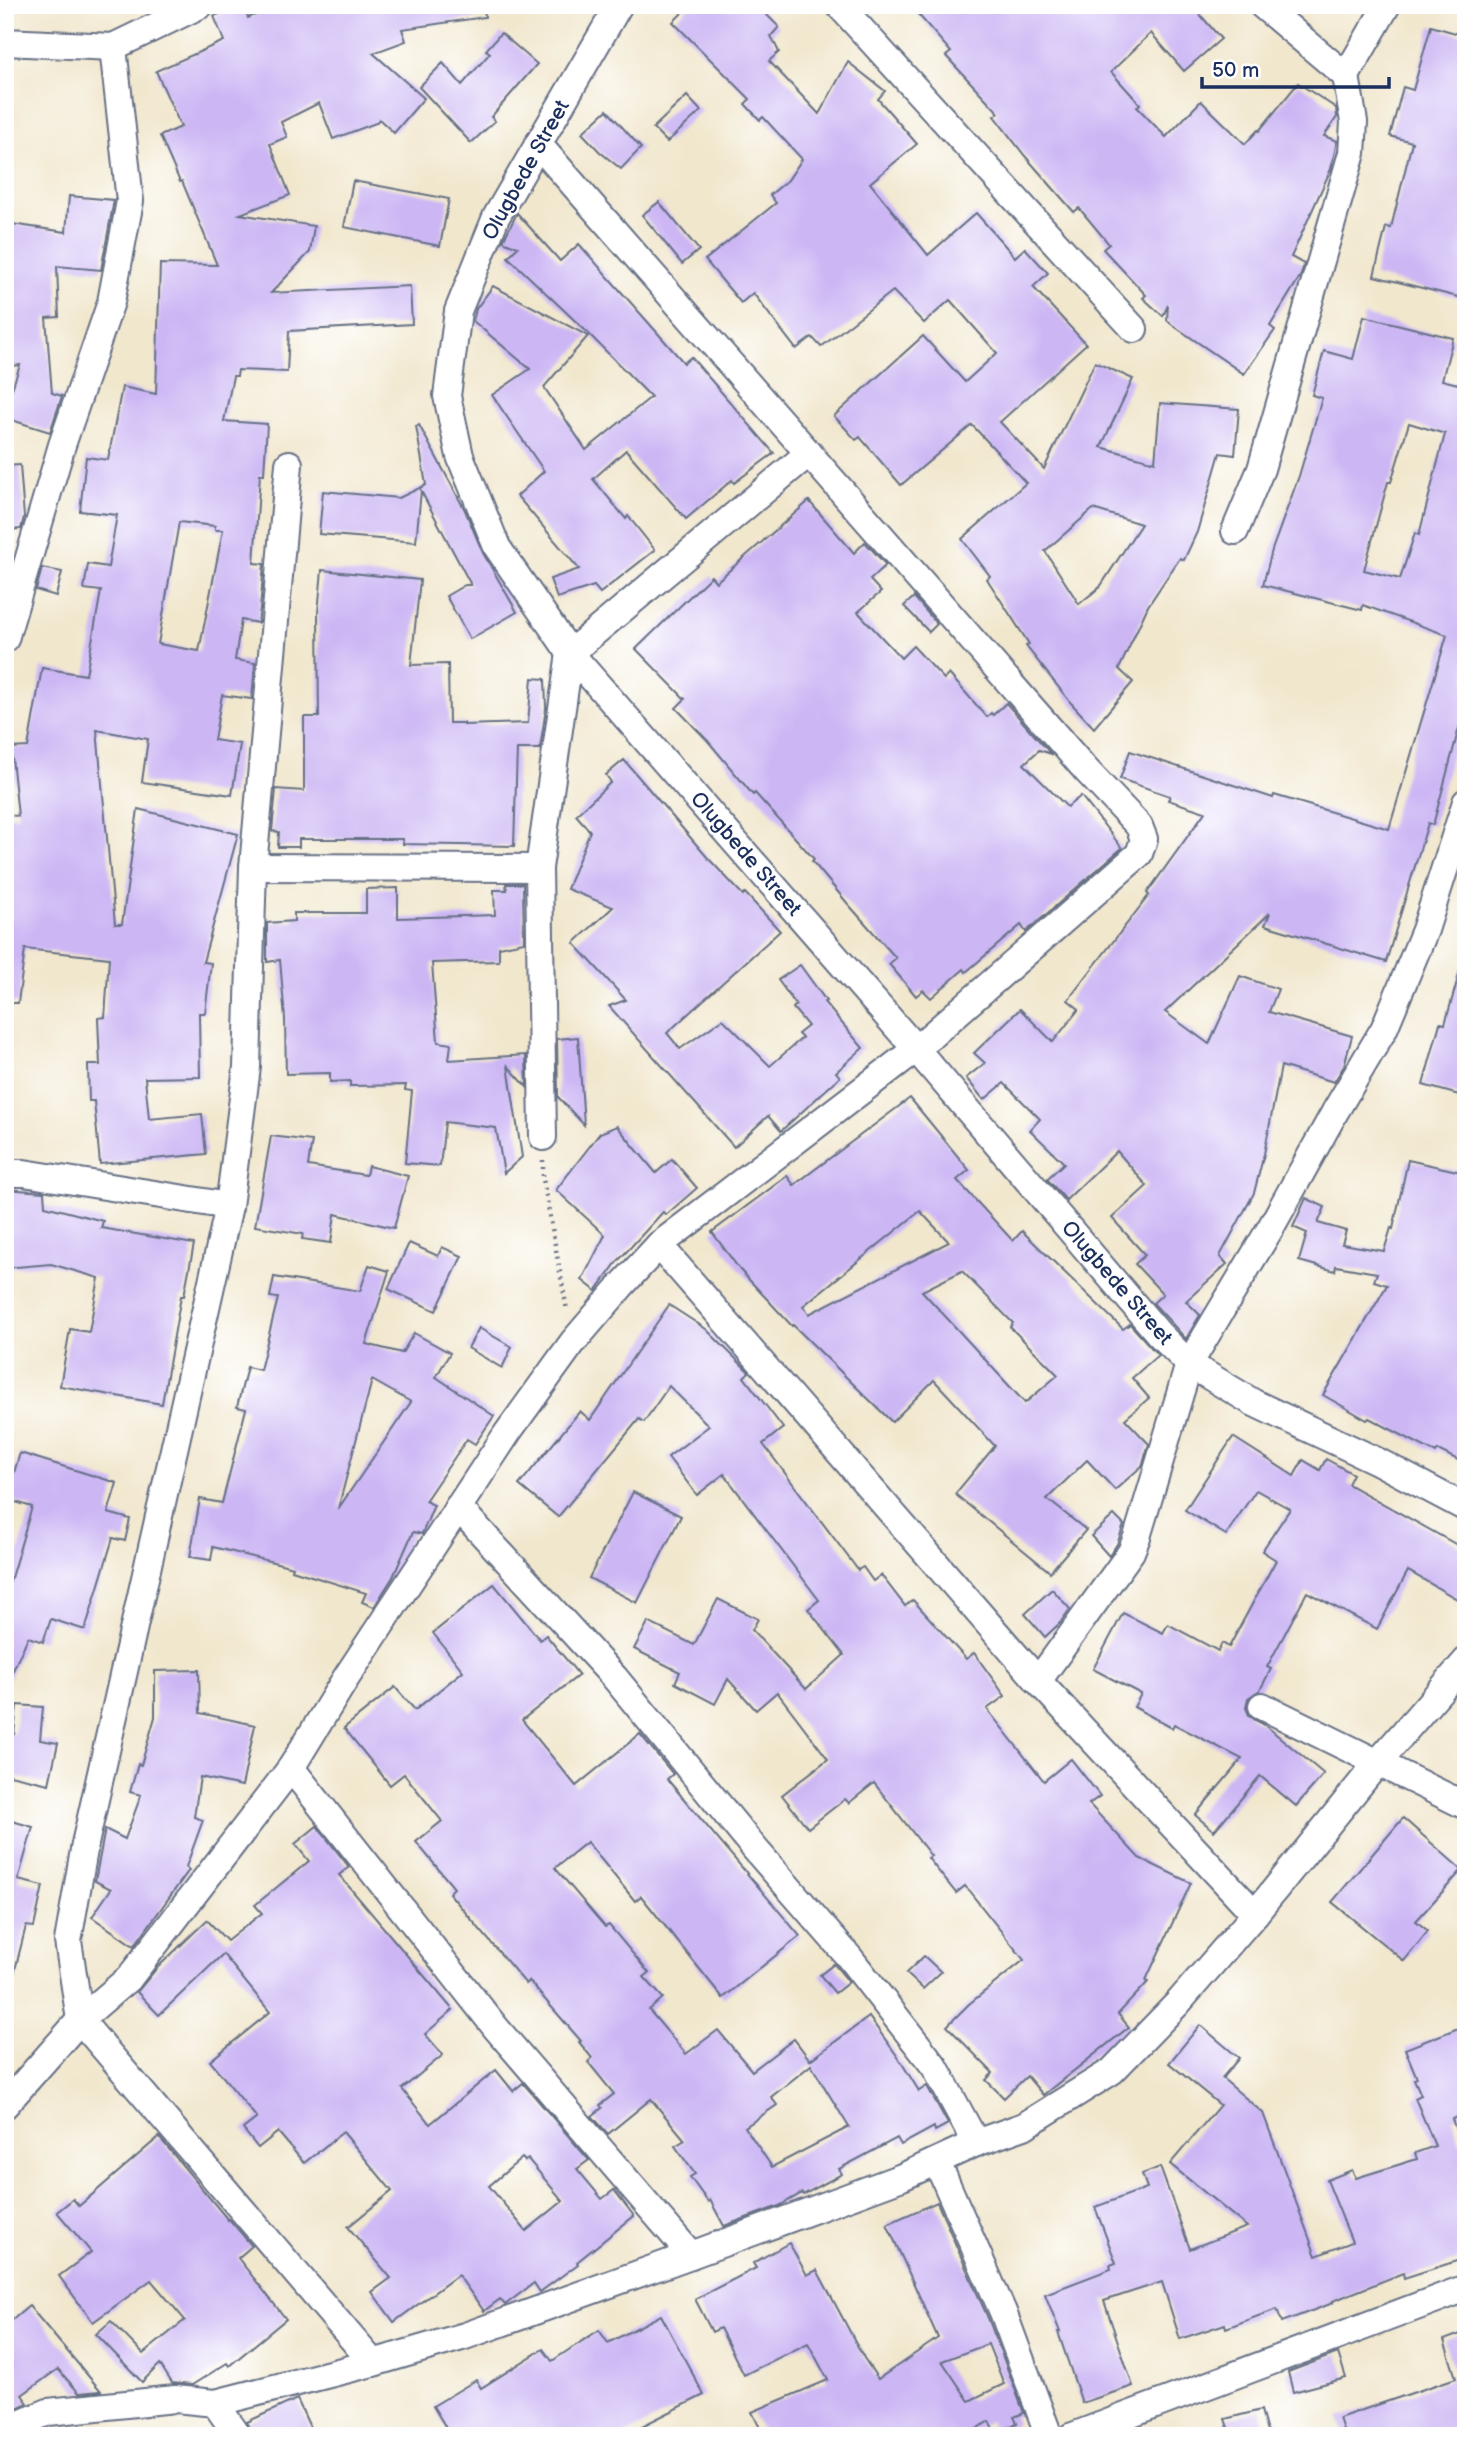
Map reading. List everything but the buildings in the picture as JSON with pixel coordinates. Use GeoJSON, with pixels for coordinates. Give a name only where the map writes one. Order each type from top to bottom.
{"type":"FeatureCollection","features":[{"type":"Feature","properties":{"kind":"street"},"geometry":{"type":"LineString","coordinates":[[5,41],[113,47],[200,5]]}},
{"type":"Feature","properties":{"kind":"street","name":"Olugbede Street"},"geometry":{"type":"LineString","coordinates":[[619,5],[496,217],[458,311],[447,396],[460,456],[497,547],[570,653],[916,1049],[1159,1334],[1189,1364],[1254,1402],[1377,1461],[1466,1508]]}},
{"type":"Feature","properties":{"kind":"street"},"geometry":{"type":"LineString","coordinates":[[839,5],[1134,329]]}},
{"type":"Feature","properties":{"kind":"street"},"geometry":{"type":"LineString","coordinates":[[1262,5],[1346,76]]}},
{"type":"Feature","properties":{"kind":"street"},"geometry":{"type":"LineString","coordinates":[[1235,531],[1261,469],[1352,153],[1354,122],[1346,76],[1387,5]]}},
{"type":"Feature","properties":{"kind":"street"},"geometry":{"type":"LineString","coordinates":[[5,639],[62,445],[111,302],[130,201],[113,47]]}},
{"type":"Feature","properties":{"kind":"street"},"geometry":{"type":"LineString","coordinates":[[5,2105],[80,2020],[130,1977],[291,1768],[345,1678],[508,1432],[573,1342],[659,1245],[916,1049],[1139,854],[1144,839],[1139,826],[1077,760],[538,144]]}},
{"type":"Feature","properties":{"kind":"street"},"geometry":{"type":"LineString","coordinates":[[543,1137],[538,868],[570,653],[809,453]]}},
{"type":"Feature","properties":{"kind":"street"},"geometry":{"type":"LineString","coordinates":[[289,464],[253,867],[247,1067],[229,1206],[85,1844],[68,1941],[80,2020],[373,2363]]}},
{"type":"Feature","properties":{"kind":"street"},"geometry":{"type":"LineString","coordinates":[[1038,1681],[1131,1552],[1189,1364],[1384,1029],[1425,930],[1466,802]]}},
{"type":"Feature","properties":{"kind":"street"},"geometry":{"type":"LineString","coordinates":[[253,867],[538,868]]}},
{"type":"Feature","properties":{"kind":"street"},"geometry":{"type":"LineString","coordinates":[[5,1173],[24,1173],[229,1206]]}},
{"type":"Feature","properties":{"kind":"street"},"geometry":{"type":"LineString","coordinates":[[659,1245],[1038,1681],[1255,1914]]}},
{"type":"Feature","properties":{"kind":"street"},"geometry":{"type":"LineString","coordinates":[[458,1507],[615,1678],[755,1849],[849,1957],[935,2067],[976,2143]]}},
{"type":"Feature","properties":{"kind":"street"},"geometry":{"type":"LineString","coordinates":[[5,2430],[48,2412],[174,2399],[215,2403],[373,2363],[466,2336],[902,2177],[976,2143],[1024,2126],[1112,2071],[1178,2003],[1255,1914],[1379,1761],[1466,1661]]}},
{"type":"Feature","properties":{"kind":"street"},"geometry":{"type":"LineString","coordinates":[[1262,1706],[1379,1761],[1466,1806]]}},
{"type":"Feature","properties":{"kind":"street"},"geometry":{"type":"LineString","coordinates":[[291,1768],[496,2028],[691,2255]]}},
{"type":"Feature","properties":{"kind":"street"},"geometry":{"type":"LineString","coordinates":[[937,2162],[1003,2312],[1049,2436]]}},
{"type":"Feature","properties":{"kind":"street"},"geometry":{"type":"LineString","coordinates":[[1073,2436],[1466,2288]]}},
{"type":"Feature","properties":{"kind":"street"},"geometry":{"type":"LineString","coordinates":[[215,2403],[238,2436]]}},
{"type":"Feature","properties":{"kind":"path"},"geometry":{"type":"LineString","coordinates":[[543,1137],[543,1179],[573,1342]]}}]}
